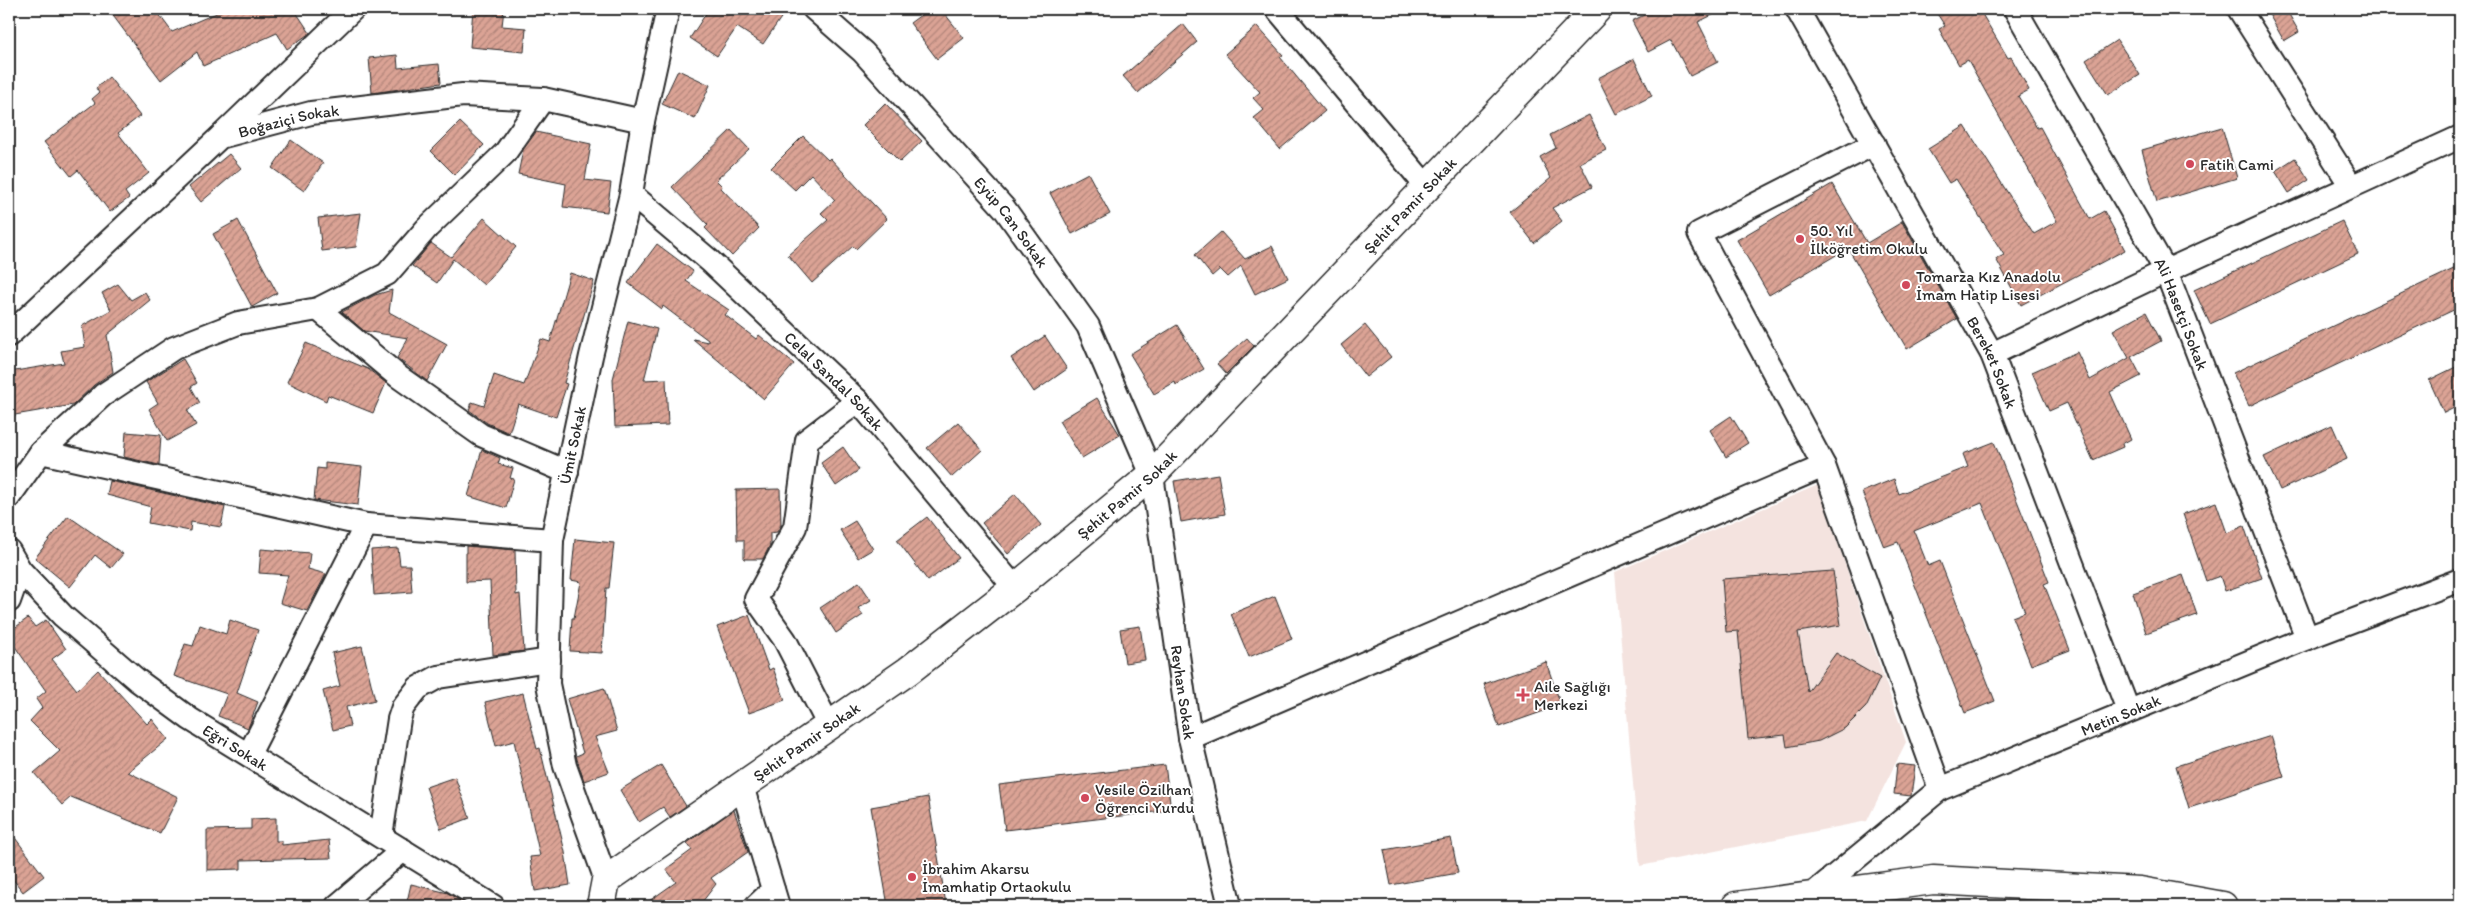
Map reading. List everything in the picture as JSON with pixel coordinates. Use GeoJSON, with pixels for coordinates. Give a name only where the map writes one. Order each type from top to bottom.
{"type":"FeatureCollection","features":[{"type":"Feature","properties":{"kind":"street"},"geometry":{"type":"LineString","coordinates":[[220,137],[353,9]]}},
{"type":"Feature","properties":{"kind":"street","name":"Ümit Sokak"},"geometry":{"type":"LineString","coordinates":[[604,893],[565,766],[548,684],[552,540],[591,356],[631,194],[643,121],[668,9]]}},
{"type":"Feature","properties":{"kind":"street","name":"Eyüp Can Sokak"},"geometry":{"type":"LineString","coordinates":[[814,9],[863,52],[1004,208],[1088,326],[1152,475]]}},
{"type":"Feature","properties":{"kind":"street"},"geometry":{"type":"LineString","coordinates":[[1277,9],[1427,187]]}},
{"type":"Feature","properties":{"kind":"street","name":"Şehit Pamir Sokak"},"geometry":{"type":"LineString","coordinates":[[604,893],[742,786],[908,672],[1015,588],[1152,475],[1597,9]]}},
{"type":"Feature","properties":{"kind":"street","name":"Bereket Sokak"},"geometry":{"type":"LineString","coordinates":[[1797,9],[1992,354],[2128,710]]}},
{"type":"Feature","properties":{"kind":"street","name":"Ali Hasetçi Sokak"},"geometry":{"type":"LineString","coordinates":[[2015,9],[2166,271],[2307,638]]}},
{"type":"Feature","properties":{"kind":"street"},"geometry":{"type":"LineString","coordinates":[[2239,9],[2351,186]]}},
{"type":"Feature","properties":{"kind":"street","name":"Boğaziçi Sokak"},"geometry":{"type":"LineString","coordinates":[[9,335],[220,137],[311,113],[463,95],[543,99],[643,121]]}},
{"type":"Feature","properties":{"kind":"street"},"geometry":{"type":"LineString","coordinates":[[9,497],[41,452],[103,395],[174,348],[238,323],[318,309],[387,274],[427,228],[505,153],[543,99]]}},
{"type":"Feature","properties":{"kind":"street"},"geometry":{"type":"LineString","coordinates":[[1992,354],[2166,271],[2460,137]]}},
{"type":"Feature","properties":{"kind":"street"},"geometry":{"type":"LineString","coordinates":[[1874,144],[1699,233],[1824,466],[1940,789]]}},
{"type":"Feature","properties":{"kind":"street","name":"Celal Sandal Sokak"},"geometry":{"type":"LineString","coordinates":[[631,194],[710,261],[858,401],[1015,588]]}},
{"type":"Feature","properties":{"kind":"street"},"geometry":{"type":"LineString","coordinates":[[318,309],[399,377],[481,435],[567,472]]}},
{"type":"Feature","properties":{"kind":"street"},"geometry":{"type":"LineString","coordinates":[[829,726],[785,640],[756,599],[795,527],[807,440],[858,401]]}},
{"type":"Feature","properties":{"kind":"street"},"geometry":{"type":"LineString","coordinates":[[41,452],[366,525],[552,540]]}},
{"type":"Feature","properties":{"kind":"street"},"geometry":{"type":"LineString","coordinates":[[1190,738],[1824,466]]}},
{"type":"Feature","properties":{"kind":"street","name":"Reyhan Sokak"},"geometry":{"type":"LineString","coordinates":[[1152,475],[1190,738],[1230,906]]}},
{"type":"Feature","properties":{"kind":"street"},"geometry":{"type":"LineString","coordinates":[[249,754],[366,525]]}},
{"type":"Feature","properties":{"kind":"street"},"geometry":{"type":"LineString","coordinates":[[9,601],[14,560]]}},
{"type":"Feature","properties":{"kind":"street","name":"Eğri Sokak"},"geometry":{"type":"LineString","coordinates":[[14,560],[63,616],[137,680],[190,719],[493,906]]}},
{"type":"Feature","properties":{"kind":"street","name":"Metin Sokak"},"geometry":{"type":"LineString","coordinates":[[1809,897],[1940,789],[2128,710],[2307,638],[2460,580]]}},
{"type":"Feature","properties":{"kind":"street"},"geometry":{"type":"LineString","coordinates":[[381,836],[399,719],[403,707],[418,688],[438,677],[549,660]]}},
{"type":"Feature","properties":{"kind":"street"},"geometry":{"type":"LineString","coordinates":[[742,786],[775,898],[756,906]]}},
{"type":"Feature","properties":{"kind":"street"},"geometry":{"type":"LineString","coordinates":[[337,906],[403,850]]}},
{"type":"Feature","properties":{"kind":"street"},"geometry":{"type":"LineString","coordinates":[[1736,906],[1932,880],[2140,890],[2223,906]]}},
{"type":"Feature","properties":{"kind":"shaded area"},"geometry":{"type":"Polygon","coordinates":[[[1818,485],[1906,742],[1867,821],[1640,866],[1615,572],[1818,485]]]}},
{"type":"Feature","properties":{"kind":"building"},"geometry":{"type":"Polygon","coordinates":[[[108,9],[155,9],[172,32],[226,9],[294,9],[310,33],[287,49],[277,33],[203,66],[197,52],[161,80],[108,9]]]}},
{"type":"Feature","properties":{"kind":"building"},"geometry":{"type":"Polygon","coordinates":[[[473,9],[504,9],[502,26],[526,28],[524,52],[470,47],[473,9]]]}},
{"type":"Feature","properties":{"kind":"building"},"geometry":{"type":"Polygon","coordinates":[[[709,9],[787,9],[763,44],[737,27],[717,56],[690,38],[709,9]]]}},
{"type":"Feature","properties":{"kind":"building"},"geometry":{"type":"Polygon","coordinates":[[[929,9],[941,9],[964,38],[937,59],[910,23],[929,9]]]}},
{"type":"Feature","properties":{"kind":"building"},"geometry":{"type":"Polygon","coordinates":[[[1656,9],[1725,9],[1698,22],[1718,62],[1690,76],[1671,40],[1648,52],[1632,21],[1656,9]]]}},
{"type":"Feature","properties":{"kind":"building"},"geometry":{"type":"Polygon","coordinates":[[[1934,9],[1979,9],[2008,58],[2011,57],[2029,90],[2018,96],[2037,128],[2040,127],[2090,219],[2104,211],[2125,250],[2021,305],[1996,259],[2004,255],[1956,179],[1949,183],[1928,149],[1965,126],[2034,234],[2057,221],[1968,60],[1959,65],[1939,29],[1945,26],[1934,9]]]}},
{"type":"Feature","properties":{"kind":"building"},"geometry":{"type":"Polygon","coordinates":[[[2266,9],[2286,9],[2299,32],[2284,41],[2266,9]]]}},
{"type":"Feature","properties":{"kind":"building"},"geometry":{"type":"Polygon","coordinates":[[[1183,24],[1197,42],[1138,93],[1123,76],[1183,24]]]}},
{"type":"Feature","properties":{"kind":"building"},"geometry":{"type":"Polygon","coordinates":[[[1257,26],[1283,55],[1280,57],[1325,111],[1280,149],[1254,118],[1264,110],[1253,98],[1260,92],[1225,54],[1257,26]]]}},
{"type":"Feature","properties":{"kind":"building"},"geometry":{"type":"Polygon","coordinates":[[[2117,40],[2140,75],[2108,95],[2086,60],[2117,40]]]}},
{"type":"Feature","properties":{"kind":"building"},"geometry":{"type":"Polygon","coordinates":[[[397,55],[398,68],[439,64],[441,83],[372,93],[369,58],[397,55]]]}},
{"type":"Feature","properties":{"kind":"building"},"geometry":{"type":"Polygon","coordinates":[[[1634,59],[1652,96],[1616,114],[1598,78],[1634,59]]]}},
{"type":"Feature","properties":{"kind":"building"},"geometry":{"type":"Polygon","coordinates":[[[678,70],[710,85],[695,119],[662,104],[678,70]]]}},
{"type":"Feature","properties":{"kind":"building"},"geometry":{"type":"Polygon","coordinates":[[[109,77],[140,116],[118,133],[149,173],[125,192],[129,198],[110,212],[78,170],[71,176],[44,142],[95,103],[92,99],[99,93],[96,88],[109,77]]]}},
{"type":"Feature","properties":{"kind":"building"},"geometry":{"type":"Polygon","coordinates":[[[885,103],[922,141],[900,162],[863,125],[885,103]]]}},
{"type":"Feature","properties":{"kind":"building"},"geometry":{"type":"Polygon","coordinates":[[[1589,115],[1606,150],[1580,163],[1592,187],[1552,208],[1562,221],[1534,243],[1510,212],[1551,178],[1540,157],[1556,148],[1550,135],[1589,115]]]}},
{"type":"Feature","properties":{"kind":"building"},"geometry":{"type":"Polygon","coordinates":[[[460,122],[484,145],[455,175],[431,151],[460,122]]]}},
{"type":"Feature","properties":{"kind":"building","name":"Fatih Cami"},"geometry":{"type":"Polygon","coordinates":[[[2222,127],[2237,178],[2157,202],[2142,150],[2222,127]]]}},
{"type":"Feature","properties":{"kind":"building"},"geometry":{"type":"Polygon","coordinates":[[[731,130],[749,149],[716,180],[722,186],[721,188],[759,228],[732,256],[705,228],[708,225],[672,187],[731,130]]]}},
{"type":"Feature","properties":{"kind":"building"},"geometry":{"type":"Polygon","coordinates":[[[536,132],[591,144],[585,180],[611,183],[607,212],[563,207],[566,184],[518,174],[523,150],[536,132]]]}},
{"type":"Feature","properties":{"kind":"building"},"geometry":{"type":"Polygon","coordinates":[[[803,136],[828,160],[830,158],[887,219],[856,249],[853,246],[812,283],[788,255],[828,220],[821,213],[835,200],[811,174],[795,190],[771,168],[803,136]]]}},
{"type":"Feature","properties":{"kind":"building"},"geometry":{"type":"Polygon","coordinates":[[[291,140],[323,163],[304,191],[272,168],[291,140]]]}},
{"type":"Feature","properties":{"kind":"building"},"geometry":{"type":"Polygon","coordinates":[[[229,154],[241,168],[201,202],[189,187],[229,154]]]}},
{"type":"Feature","properties":{"kind":"building"},"geometry":{"type":"Polygon","coordinates":[[[2295,158],[2309,180],[2289,193],[2275,171],[2295,158]]]}},
{"type":"Feature","properties":{"kind":"building"},"geometry":{"type":"Polygon","coordinates":[[[1088,173],[1110,214],[1072,234],[1050,193],[1088,173]]]}},
{"type":"Feature","properties":{"kind":"building"},"geometry":{"type":"Polygon","coordinates":[[[1832,184],[1867,243],[1902,222],[1957,319],[1907,349],[1848,248],[1769,295],[1737,240],[1832,184]]]}},
{"type":"Feature","properties":{"kind":"building"},"geometry":{"type":"Polygon","coordinates":[[[361,213],[356,247],[322,251],[318,218],[361,213]]]}},
{"type":"Feature","properties":{"kind":"building"},"geometry":{"type":"Polygon","coordinates":[[[484,218],[516,247],[484,285],[453,259],[437,283],[412,266],[431,243],[451,257],[484,218]]]}},
{"type":"Feature","properties":{"kind":"building"},"geometry":{"type":"Polygon","coordinates":[[[238,220],[277,293],[252,307],[213,234],[238,220]]]}},
{"type":"Feature","properties":{"kind":"building"},"geometry":{"type":"Polygon","coordinates":[[[2342,221],[2358,254],[2210,324],[2194,290],[2342,221]]]}},
{"type":"Feature","properties":{"kind":"building"},"geometry":{"type":"Polygon","coordinates":[[[1221,232],[1245,259],[1272,246],[1288,278],[1255,294],[1241,266],[1228,277],[1220,269],[1212,276],[1195,255],[1221,232]]]}},
{"type":"Feature","properties":{"kind":"building"},"geometry":{"type":"Polygon","coordinates":[[[657,244],[693,271],[686,281],[729,310],[725,315],[756,339],[759,335],[794,364],[764,399],[693,339],[708,342],[708,340],[663,306],[662,309],[628,283],[657,244]]]}},
{"type":"Feature","properties":{"kind":"building"},"geometry":{"type":"Polygon","coordinates":[[[2460,266],[2460,307],[2249,406],[2233,373],[2460,266]]]}},
{"type":"Feature","properties":{"kind":"building"},"geometry":{"type":"Polygon","coordinates":[[[570,273],[594,281],[564,383],[567,384],[556,417],[518,404],[509,433],[487,423],[469,410],[472,402],[484,406],[494,375],[524,385],[541,339],[550,342],[570,273]]]}},
{"type":"Feature","properties":{"kind":"building"},"geometry":{"type":"Polygon","coordinates":[[[118,284],[131,300],[145,292],[150,300],[107,335],[113,372],[94,385],[73,405],[9,416],[9,372],[64,363],[61,351],[85,347],[82,326],[111,310],[102,293],[118,284]]]}},
{"type":"Feature","properties":{"kind":"building"},"geometry":{"type":"Polygon","coordinates":[[[392,290],[389,312],[447,344],[427,381],[397,358],[408,338],[364,331],[342,312],[375,295],[392,290]]]}},
{"type":"Feature","properties":{"kind":"building"},"geometry":{"type":"Polygon","coordinates":[[[2146,312],[2161,341],[2131,357],[2141,376],[2110,392],[2131,439],[2122,444],[2123,447],[2093,460],[2067,403],[2049,411],[2032,372],[2077,352],[2090,380],[2129,358],[2113,330],[2146,312]]]}},
{"type":"Feature","properties":{"kind":"building"},"geometry":{"type":"Polygon","coordinates":[[[628,321],[657,329],[644,380],[666,379],[668,425],[615,427],[613,379],[628,321]]]}},
{"type":"Feature","properties":{"kind":"building"},"geometry":{"type":"Polygon","coordinates":[[[1177,325],[1204,369],[1176,385],[1175,382],[1154,394],[1130,354],[1177,325]]]}},
{"type":"Feature","properties":{"kind":"building"},"geometry":{"type":"Polygon","coordinates":[[[1365,325],[1391,357],[1366,377],[1341,345],[1365,325]]]}},
{"type":"Feature","properties":{"kind":"building"},"geometry":{"type":"Polygon","coordinates":[[[1045,336],[1067,369],[1034,392],[1011,358],[1045,336]]]}},
{"type":"Feature","properties":{"kind":"building"},"geometry":{"type":"Polygon","coordinates":[[[1247,338],[1254,346],[1226,374],[1217,364],[1247,338]]]}},
{"type":"Feature","properties":{"kind":"building"},"geometry":{"type":"Polygon","coordinates":[[[306,343],[368,369],[386,383],[373,413],[328,395],[326,401],[287,382],[306,343]]]}},
{"type":"Feature","properties":{"kind":"building"},"geometry":{"type":"Polygon","coordinates":[[[183,359],[197,383],[191,387],[200,403],[187,410],[196,425],[167,441],[149,409],[158,403],[146,382],[183,359]]]}},
{"type":"Feature","properties":{"kind":"building"},"geometry":{"type":"Polygon","coordinates":[[[2460,365],[2460,405],[2444,413],[2429,380],[2460,365]]]}},
{"type":"Feature","properties":{"kind":"building"},"geometry":{"type":"Polygon","coordinates":[[[1097,398],[1120,435],[1082,458],[1059,421],[1097,398]]]}},
{"type":"Feature","properties":{"kind":"building"},"geometry":{"type":"Polygon","coordinates":[[[1731,416],[1748,443],[1726,457],[1710,430],[1731,416]]]}},
{"type":"Feature","properties":{"kind":"building"},"geometry":{"type":"Polygon","coordinates":[[[958,422],[982,450],[952,477],[927,448],[958,422]]]}},
{"type":"Feature","properties":{"kind":"building"},"geometry":{"type":"Polygon","coordinates":[[[2332,425],[2347,459],[2280,490],[2264,457],[2332,425]]]}},
{"type":"Feature","properties":{"kind":"building"},"geometry":{"type":"Polygon","coordinates":[[[126,432],[161,435],[159,465],[124,457],[126,432]]]}},
{"type":"Feature","properties":{"kind":"building"},"geometry":{"type":"Polygon","coordinates":[[[1994,442],[2049,582],[2044,584],[2070,650],[2031,665],[2012,617],[2025,612],[1982,503],[1914,531],[1928,566],[1940,561],[1995,701],[1965,713],[1898,542],[1884,547],[1862,492],[1894,479],[1899,494],[1968,467],[1963,454],[1994,442]]]}},
{"type":"Feature","properties":{"kind":"building"},"geometry":{"type":"Polygon","coordinates":[[[843,447],[859,470],[836,486],[821,463],[843,447]]]}},
{"type":"Feature","properties":{"kind":"building"},"geometry":{"type":"Polygon","coordinates":[[[482,450],[500,458],[498,464],[513,468],[510,478],[514,479],[506,508],[468,496],[482,450]]]}},
{"type":"Feature","properties":{"kind":"building"},"geometry":{"type":"Polygon","coordinates":[[[325,463],[362,467],[358,505],[314,500],[317,468],[325,469],[325,463]]]}},
{"type":"Feature","properties":{"kind":"building"},"geometry":{"type":"Polygon","coordinates":[[[1218,474],[1225,514],[1181,522],[1174,481],[1218,474]]]}},
{"type":"Feature","properties":{"kind":"building"},"geometry":{"type":"Polygon","coordinates":[[[110,481],[225,507],[221,527],[191,522],[190,531],[148,523],[151,507],[107,495],[110,481]]]}},
{"type":"Feature","properties":{"kind":"building"},"geometry":{"type":"Polygon","coordinates":[[[780,489],[781,525],[777,532],[770,533],[770,545],[763,559],[744,559],[744,540],[737,540],[736,490],[780,489]]]}},
{"type":"Feature","properties":{"kind":"building"},"geometry":{"type":"Polygon","coordinates":[[[1015,494],[1041,525],[1008,554],[982,523],[1015,494]]]}},
{"type":"Feature","properties":{"kind":"building"},"geometry":{"type":"Polygon","coordinates":[[[2216,502],[2227,533],[2244,526],[2262,578],[2225,591],[2220,576],[2206,581],[2183,514],[2216,502]]]}},
{"type":"Feature","properties":{"kind":"building"},"geometry":{"type":"Polygon","coordinates":[[[68,516],[123,554],[111,568],[95,555],[70,587],[35,558],[68,516]]]}},
{"type":"Feature","properties":{"kind":"building"},"geometry":{"type":"Polygon","coordinates":[[[927,517],[959,558],[928,581],[897,540],[927,517]]]}},
{"type":"Feature","properties":{"kind":"building"},"geometry":{"type":"Polygon","coordinates":[[[855,521],[873,549],[858,558],[840,530],[855,521]]]}},
{"type":"Feature","properties":{"kind":"building"},"geometry":{"type":"Polygon","coordinates":[[[575,539],[614,543],[609,588],[606,588],[602,653],[570,651],[572,618],[574,618],[581,582],[571,580],[575,539]]]}},
{"type":"Feature","properties":{"kind":"building"},"geometry":{"type":"Polygon","coordinates":[[[466,546],[515,550],[516,595],[520,594],[524,651],[493,655],[490,581],[466,582],[466,546]]]}},
{"type":"Feature","properties":{"kind":"building"},"geometry":{"type":"Polygon","coordinates":[[[398,548],[400,565],[410,565],[412,592],[374,595],[371,550],[398,548]]]}},
{"type":"Feature","properties":{"kind":"building"},"geometry":{"type":"Polygon","coordinates":[[[261,549],[310,553],[308,569],[326,574],[307,611],[280,603],[288,575],[259,573],[261,549]]]}},
{"type":"Feature","properties":{"kind":"building"},"geometry":{"type":"Polygon","coordinates":[[[1833,571],[1841,625],[1798,632],[1808,692],[1836,653],[1880,678],[1866,707],[1845,728],[1819,741],[1787,747],[1785,735],[1748,739],[1738,631],[1726,632],[1722,579],[1833,571]]]}},
{"type":"Feature","properties":{"kind":"building"},"geometry":{"type":"Polygon","coordinates":[[[2183,575],[2197,615],[2146,633],[2133,593],[2183,575]]]}},
{"type":"Feature","properties":{"kind":"building"},"geometry":{"type":"Polygon","coordinates":[[[859,582],[871,600],[858,608],[863,615],[836,633],[820,608],[859,582]]]}},
{"type":"Feature","properties":{"kind":"building"},"geometry":{"type":"Polygon","coordinates":[[[1275,596],[1292,639],[1249,657],[1231,614],[1275,596]]]}},
{"type":"Feature","properties":{"kind":"building"},"geometry":{"type":"Polygon","coordinates":[[[749,615],[769,670],[773,668],[785,700],[749,713],[717,627],[749,615]]]}},
{"type":"Feature","properties":{"kind":"building"},"geometry":{"type":"Polygon","coordinates":[[[28,618],[35,627],[46,620],[66,649],[52,659],[77,690],[98,670],[147,724],[152,719],[168,739],[128,772],[178,797],[160,833],[71,797],[62,805],[34,773],[60,751],[30,721],[42,708],[36,699],[46,691],[9,638],[9,632],[28,618]]]}},
{"type":"Feature","properties":{"kind":"building"},"geometry":{"type":"Polygon","coordinates":[[[230,620],[258,630],[237,693],[258,702],[248,728],[218,716],[227,694],[174,676],[185,644],[193,646],[200,625],[226,634],[230,620]]]}},
{"type":"Feature","properties":{"kind":"building"},"geometry":{"type":"Polygon","coordinates":[[[1140,626],[1145,660],[1125,663],[1120,629],[1140,626]]]}},
{"type":"Feature","properties":{"kind":"building"},"geometry":{"type":"Polygon","coordinates":[[[362,646],[375,700],[346,707],[350,726],[333,730],[323,691],[340,686],[332,653],[362,646]]]}},
{"type":"Feature","properties":{"kind":"building","name":"Aile Sağlığı Merkezi"},"geometry":{"type":"Polygon","coordinates":[[[1546,662],[1561,705],[1499,727],[1484,684],[1546,662]]]}},
{"type":"Feature","properties":{"kind":"building"},"geometry":{"type":"Polygon","coordinates":[[[604,688],[617,731],[595,737],[609,772],[584,781],[576,756],[583,753],[567,699],[604,688]]]}},
{"type":"Feature","properties":{"kind":"building"},"geometry":{"type":"Polygon","coordinates":[[[523,693],[537,749],[540,748],[565,852],[570,885],[535,891],[530,857],[540,856],[514,741],[496,746],[485,702],[523,693]]]}},
{"type":"Feature","properties":{"kind":"building"},"geometry":{"type":"Polygon","coordinates":[[[2271,736],[2284,777],[2189,808],[2176,766],[2271,736]]]}},
{"type":"Feature","properties":{"kind":"building"},"geometry":{"type":"Polygon","coordinates":[[[1897,764],[1915,766],[1911,796],[1894,794],[1897,764]]]}},
{"type":"Feature","properties":{"kind":"building"},"geometry":{"type":"Polygon","coordinates":[[[661,765],[686,806],[670,817],[663,807],[639,822],[620,790],[661,765]]]}},
{"type":"Feature","properties":{"kind":"building","name":"Vesile Özilhan Öğrenci Yurdu"},"geometry":{"type":"Polygon","coordinates":[[[1165,765],[1171,810],[1005,830],[999,785],[1165,765]]]}},
{"type":"Feature","properties":{"kind":"building"},"geometry":{"type":"Polygon","coordinates":[[[455,777],[470,818],[441,829],[426,787],[455,777]]]}},
{"type":"Feature","properties":{"kind":"building","name":"İbrahim Akarsu İmamhatip Ortaokulu"},"geometry":{"type":"Polygon","coordinates":[[[928,797],[946,904],[888,906],[871,807],[928,797]]]}},
{"type":"Feature","properties":{"kind":"building"},"geometry":{"type":"Polygon","coordinates":[[[734,810],[748,852],[711,878],[716,884],[699,906],[642,906],[676,882],[666,869],[692,850],[687,843],[734,810]]]}},
{"type":"Feature","properties":{"kind":"building"},"geometry":{"type":"Polygon","coordinates":[[[276,818],[276,841],[282,841],[282,845],[329,840],[331,858],[241,860],[241,869],[207,870],[207,830],[251,829],[251,819],[276,818]]]}},
{"type":"Feature","properties":{"kind":"building"},"geometry":{"type":"Polygon","coordinates":[[[9,830],[44,876],[23,892],[9,874],[9,830]]]}},
{"type":"Feature","properties":{"kind":"building"},"geometry":{"type":"Polygon","coordinates":[[[1451,838],[1458,873],[1391,885],[1384,850],[1451,838]]]}},
{"type":"Feature","properties":{"kind":"building"},"geometry":{"type":"Polygon","coordinates":[[[411,884],[448,893],[468,906],[406,906],[411,884]]]}},
{"type":"Feature","properties":{"kind":"place","name":"Fatih Cami"},"geometry":{"type":"Point","coordinates":[2190,164]}},
{"type":"Feature","properties":{"kind":"place","name":"50. Yıl İlköğretim Okulu"},"geometry":{"type":"Point","coordinates":[1800,239]}},
{"type":"Feature","properties":{"kind":"place","name":"Tomarza Kız Anadolu İmam Hatip Lisesi"},"geometry":{"type":"Point","coordinates":[1906,285]}},
{"type":"Feature","properties":{"kind":"place","name":"Aile Sağlığı Merkezi"},"geometry":{"type":"Point","coordinates":[1523,695]}},
{"type":"Feature","properties":{"kind":"place","name":"Vesile Özilhan Öğrenci Yurdu"},"geometry":{"type":"Point","coordinates":[1085,798]}},
{"type":"Feature","properties":{"kind":"place","name":"İbrahim Akarsu İmamhatip Ortaokulu"},"geometry":{"type":"Point","coordinates":[912,877]}}]}
